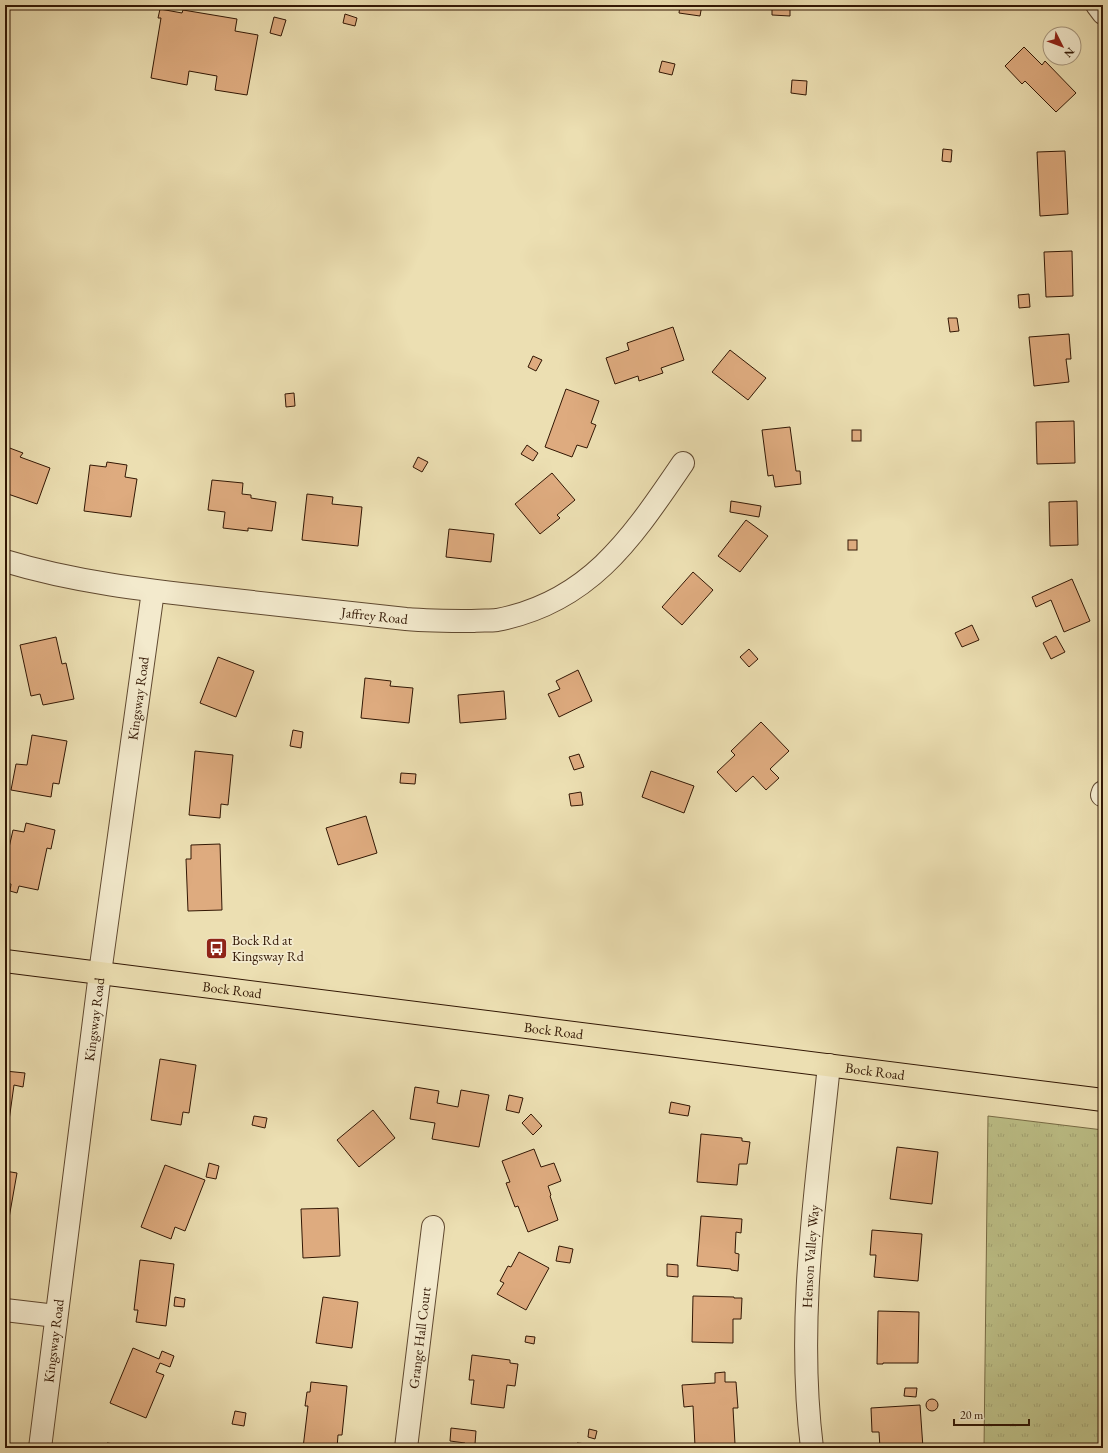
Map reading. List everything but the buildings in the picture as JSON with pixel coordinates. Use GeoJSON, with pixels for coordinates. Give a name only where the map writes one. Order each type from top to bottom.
{"type":"FeatureCollection","features":[{"type":"Feature","properties":{"kind":"main road","name":"Bock Road"},"geometry":{"type":"LineString","coordinates":[[5,961],[1103,1100]]}},
{"type":"Feature","properties":{"kind":"street"},"geometry":{"type":"LineString","coordinates":[[1097,5],[1103,13]]}},
{"type":"Feature","properties":{"kind":"street","name":"Jaffrey Road"},"geometry":{"type":"LineString","coordinates":[[5,561],[41,572],[153,591],[441,622],[496,620],[541,607],[556,600],[585,582],[598,571],[635,530],[683,463]]}},
{"type":"Feature","properties":{"kind":"street","name":"Kingsway Road"},"geometry":{"type":"LineString","coordinates":[[40,1448],[100,973],[153,591]]}},
{"type":"Feature","properties":{"kind":"street","name":"Henson Valley Way"},"geometry":{"type":"LineString","coordinates":[[812,1448],[808,1410],[806,1361],[808,1264],[829,1065]]}},
{"type":"Feature","properties":{"kind":"street","name":"Grange Hall Court"},"geometry":{"type":"LineString","coordinates":[[406,1448],[433,1227]]}},
{"type":"Feature","properties":{"kind":"street"},"geometry":{"type":"LineString","coordinates":[[5,1310],[56,1316]]}},
{"type":"Feature","properties":{"kind":"green space"},"geometry":{"type":"Polygon","coordinates":[[[988,1116],[1103,1130],[1103,1448],[984,1448],[988,1116]]]}},
{"type":"Feature","properties":{"kind":"place","name":"Bock Rd at Kingsway Rd"},"geometry":{"type":"Point","coordinates":[217,948]}}]}
